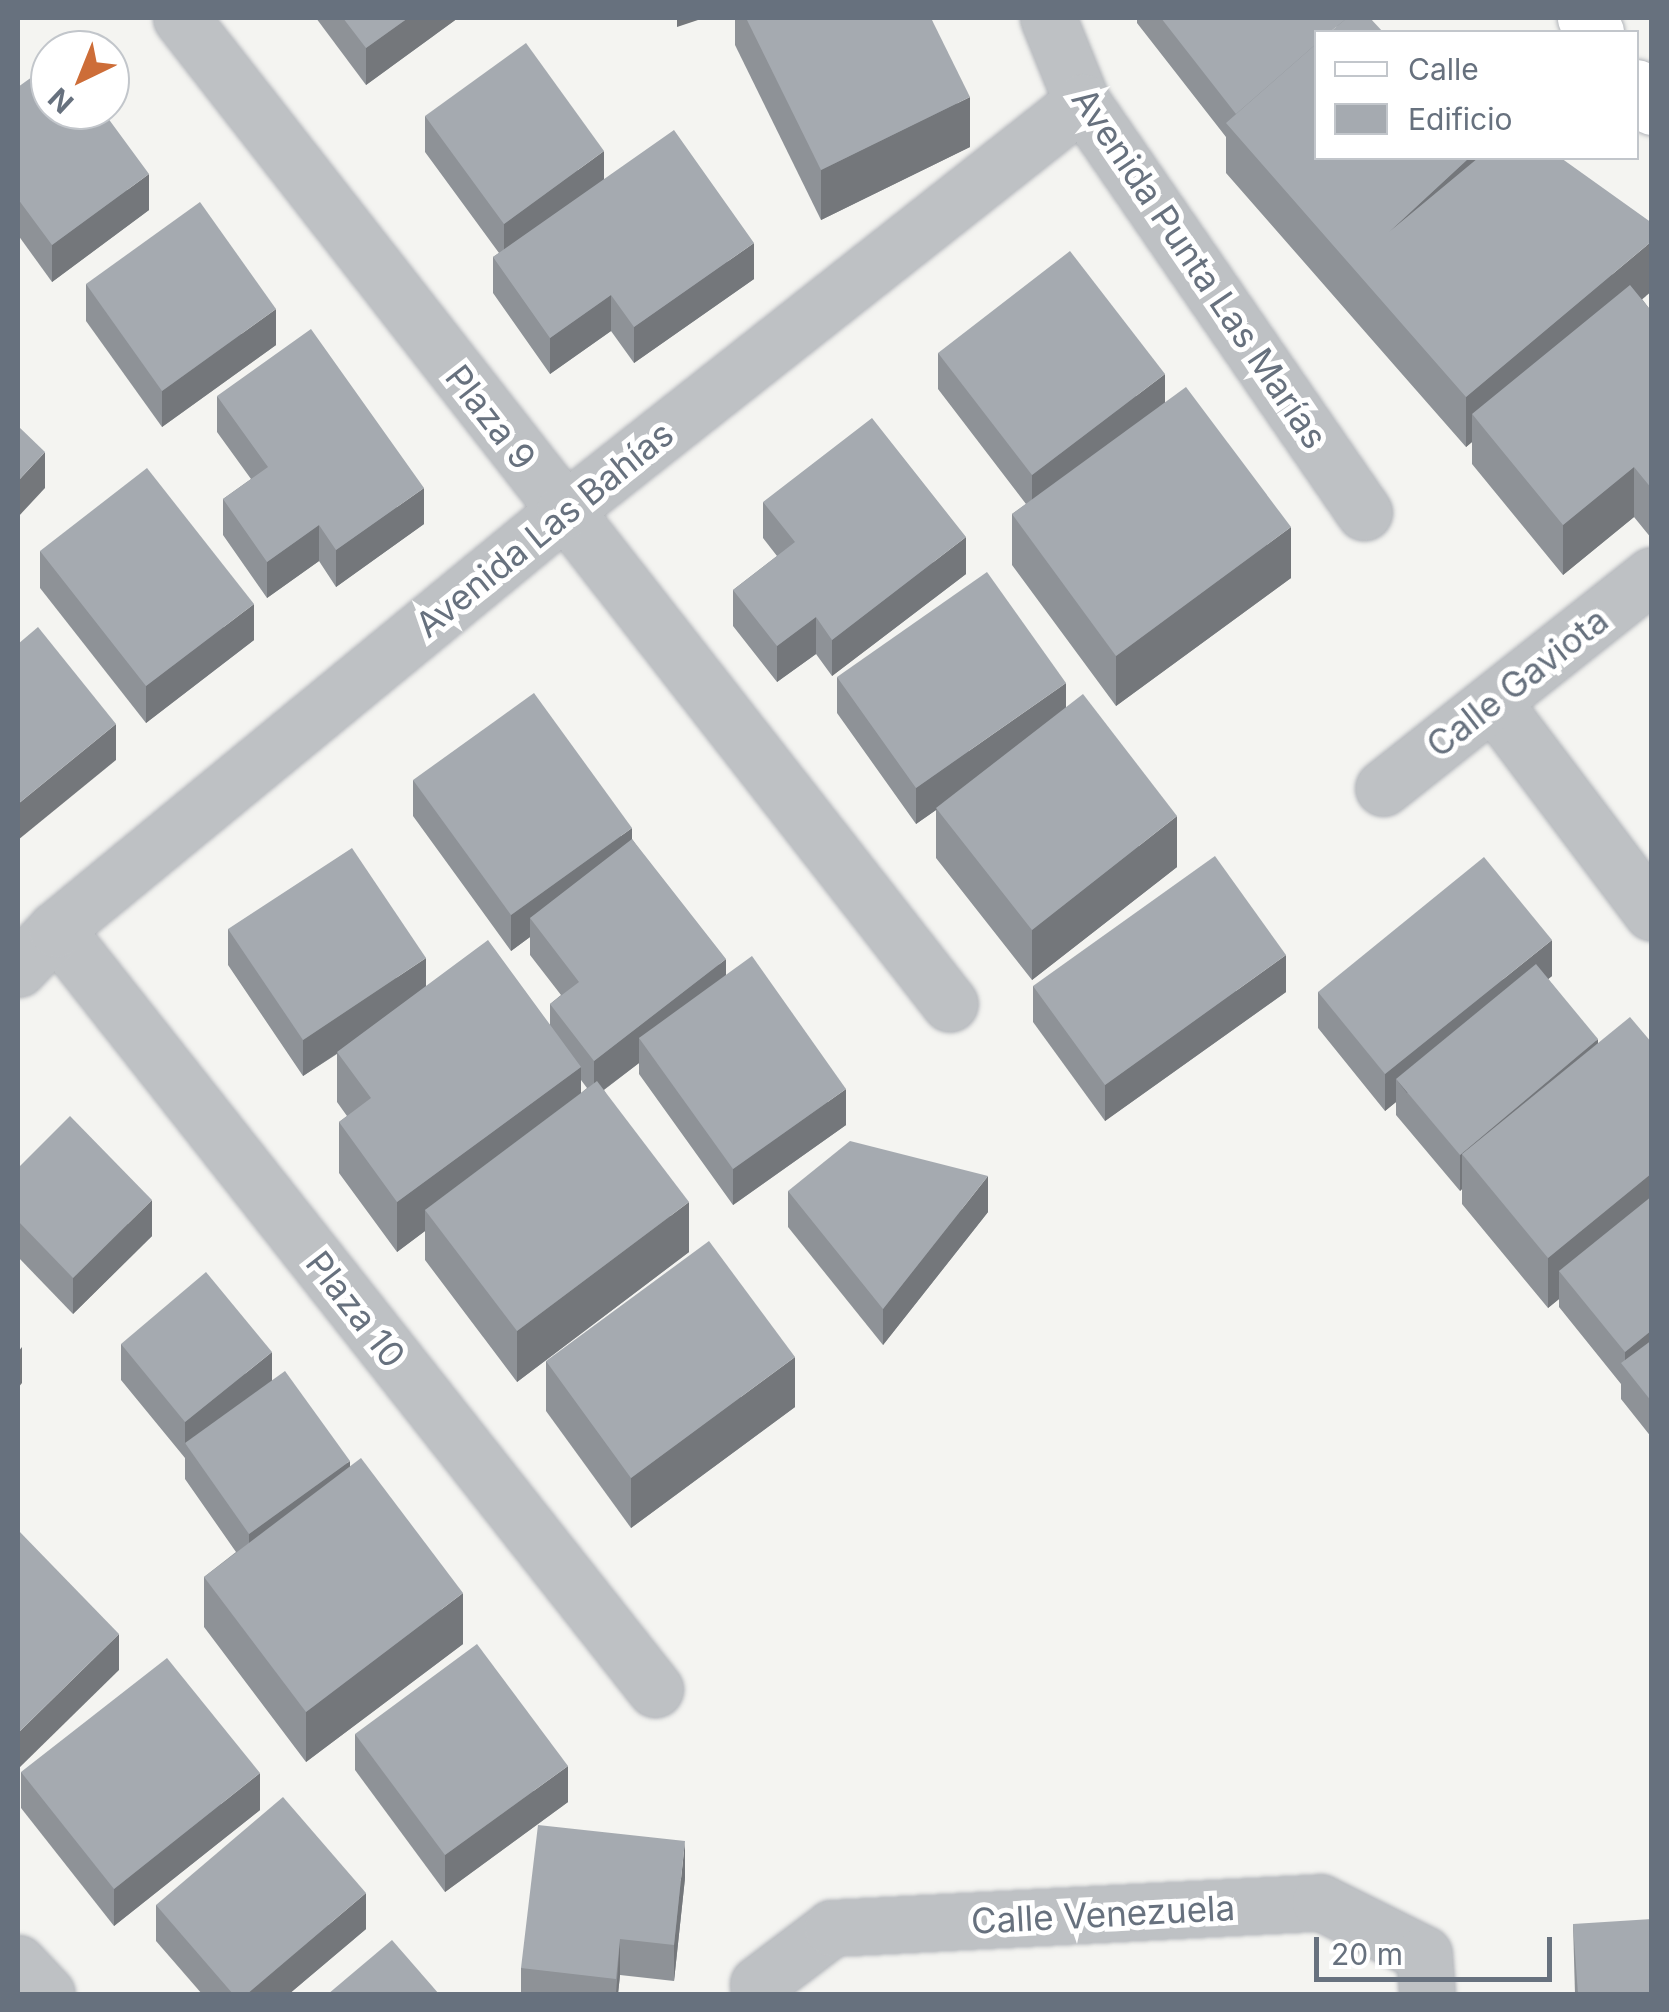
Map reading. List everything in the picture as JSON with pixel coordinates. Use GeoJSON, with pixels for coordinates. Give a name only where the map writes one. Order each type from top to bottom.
{"type":"FeatureCollection","features":[{"type":"Feature","properties":{"kind":"street","name":"Plaza 9"},"geometry":{"type":"LineString","coordinates":[[181,18],[950,1004]]}},
{"type":"Feature","properties":{"kind":"street","name":"Avenida Punta Las Marías"},"geometry":{"type":"LineString","coordinates":[[1048,18],[1082,102],[1364,512]]}},
{"type":"Feature","properties":{"kind":"street","name":"Avenida Las Bahías"},"geometry":{"type":"LineString","coordinates":[[29,954],[564,510],[1082,102]]}},
{"type":"Feature","properties":{"kind":"street","name":"Calle Gaviota"},"geometry":{"type":"LineString","coordinates":[[1383,788],[1652,576]]}},
{"type":"Feature","properties":{"kind":"street"},"geometry":{"type":"LineString","coordinates":[[1493,702],[1652,913]]}},
{"type":"Feature","properties":{"kind":"street","name":"Plaza 10"},"geometry":{"type":"LineString","coordinates":[[29,954],[655,1689]]}},
{"type":"Feature","properties":{"kind":"street","name":"Calle Venezuela"},"geometry":{"type":"LineString","coordinates":[[759,1994],[758,1984],[832,1928],[1320,1902],[1424,1954],[1427,1994]]}},
{"type":"Feature","properties":{"kind":"street"},"geometry":{"type":"LineString","coordinates":[[18,1963],[47,1994]]}},
{"type":"Feature","properties":{"kind":"building"},"geometry":{"type":"Polygon","coordinates":[[[343,18],[408,18],[366,48],[343,18]]]}},
{"type":"Feature","properties":{"kind":"building"},"geometry":{"type":"Polygon","coordinates":[[[746,18],[931,18],[970,97],[821,170],[746,18]]]}},
{"type":"Feature","properties":{"kind":"building"},"geometry":{"type":"Polygon","coordinates":[[[1161,18],[1347,18],[1332,30],[1314,30],[1314,46],[1236,114],[1161,18]]]}},
{"type":"Feature","properties":{"kind":"building"},"geometry":{"type":"Polygon","coordinates":[[[1347,18],[1370,18],[1381,30],[1332,30],[1347,18]]]}},
{"type":"Feature","properties":{"kind":"building"},"geometry":{"type":"Polygon","coordinates":[[[526,43],[604,151],[504,224],[425,116],[526,43]]]}},
{"type":"Feature","properties":{"kind":"building"},"geometry":{"type":"Polygon","coordinates":[[[1314,46],[1314,160],[1467,160],[1389,232],[1476,160],[1564,160],[1652,223],[1652,241],[1466,397],[1226,123],[1314,46]]]}},
{"type":"Feature","properties":{"kind":"building"},"geometry":{"type":"Polygon","coordinates":[[[30,78],[30,130],[117,130],[149,174],[52,245],[18,199],[18,87],[30,78]]]}},
{"type":"Feature","properties":{"kind":"building"},"geometry":{"type":"Polygon","coordinates":[[[674,130],[754,243],[634,327],[611,295],[550,338],[493,257],[674,130]]]}},
{"type":"Feature","properties":{"kind":"building"},"geometry":{"type":"Polygon","coordinates":[[[200,202],[276,309],[162,391],[86,284],[200,202]]]}},
{"type":"Feature","properties":{"kind":"building"},"geometry":{"type":"Polygon","coordinates":[[[1070,251],[1165,374],[1032,475],[938,353],[1070,251]]]}},
{"type":"Feature","properties":{"kind":"building"},"geometry":{"type":"Polygon","coordinates":[[[1630,285],[1652,312],[1652,489],[1634,467],[1563,525],[1472,414],[1630,285]]]}},
{"type":"Feature","properties":{"kind":"building"},"geometry":{"type":"Polygon","coordinates":[[[311,329],[424,488],[336,550],[319,525],[267,562],[223,499],[268,467],[217,396],[311,329]]]}},
{"type":"Feature","properties":{"kind":"building"},"geometry":{"type":"Polygon","coordinates":[[[1186,387],[1291,527],[1116,656],[1012,514],[1186,387]]]}},
{"type":"Feature","properties":{"kind":"building"},"geometry":{"type":"Polygon","coordinates":[[[872,418],[966,537],[832,640],[816,617],[777,646],[733,590],[795,542],[763,502],[872,418]]]}},
{"type":"Feature","properties":{"kind":"building"},"geometry":{"type":"Polygon","coordinates":[[[18,426],[45,452],[18,481],[18,426]]]}},
{"type":"Feature","properties":{"kind":"building"},"geometry":{"type":"Polygon","coordinates":[[[147,468],[254,604],[146,686],[40,551],[147,468]]]}},
{"type":"Feature","properties":{"kind":"building"},"geometry":{"type":"Polygon","coordinates":[[[987,572],[1066,683],[916,788],[837,677],[987,572]]]}},
{"type":"Feature","properties":{"kind":"building"},"geometry":{"type":"Polygon","coordinates":[[[38,627],[116,724],[18,804],[18,644],[38,627]]]}},
{"type":"Feature","properties":{"kind":"building"},"geometry":{"type":"Polygon","coordinates":[[[534,693],[632,828],[511,915],[413,780],[534,693]]]}},
{"type":"Feature","properties":{"kind":"building"},"geometry":{"type":"Polygon","coordinates":[[[1083,694],[1177,816],[1032,930],[936,808],[1083,694]]]}},
{"type":"Feature","properties":{"kind":"building"},"geometry":{"type":"Polygon","coordinates":[[[632,839],[726,959],[594,1061],[550,1004],[579,982],[530,918],[632,839]]]}},
{"type":"Feature","properties":{"kind":"building"},"geometry":{"type":"Polygon","coordinates":[[[352,848],[426,958],[303,1040],[228,929],[352,848]]]}},
{"type":"Feature","properties":{"kind":"building"},"geometry":{"type":"Polygon","coordinates":[[[1215,856],[1286,955],[1105,1085],[1033,986],[1215,856]]]}},
{"type":"Feature","properties":{"kind":"building"},"geometry":{"type":"Polygon","coordinates":[[[1484,857],[1552,940],[1385,1074],[1318,992],[1484,857]]]}},
{"type":"Feature","properties":{"kind":"building"},"geometry":{"type":"Polygon","coordinates":[[[488,940],[581,1067],[397,1202],[339,1122],[371,1098],[337,1052],[488,940]]]}},
{"type":"Feature","properties":{"kind":"building"},"geometry":{"type":"Polygon","coordinates":[[[752,956],[846,1089],[733,1169],[639,1038],[752,956]]]}},
{"type":"Feature","properties":{"kind":"building"},"geometry":{"type":"Polygon","coordinates":[[[1536,964],[1598,1039],[1460,1155],[1396,1079],[1536,964]]]}},
{"type":"Feature","properties":{"kind":"building"},"geometry":{"type":"Polygon","coordinates":[[[1630,1017],[1652,1043],[1652,1173],[1548,1258],[1462,1154],[1630,1017]]]}},
{"type":"Feature","properties":{"kind":"building"},"geometry":{"type":"Polygon","coordinates":[[[597,1081],[689,1202],[517,1331],[425,1210],[597,1081]]]}},
{"type":"Feature","properties":{"kind":"building"},"geometry":{"type":"Polygon","coordinates":[[[70,1116],[152,1200],[73,1278],[18,1221],[18,1168],[70,1116]]]}},
{"type":"Feature","properties":{"kind":"building"},"geometry":{"type":"Polygon","coordinates":[[[850,1141],[988,1176],[883,1309],[788,1191],[850,1141]]]}},
{"type":"Feature","properties":{"kind":"building"},"geometry":{"type":"Polygon","coordinates":[[[1652,1196],[1652,1330],[1625,1352],[1559,1271],[1652,1196]]]}},
{"type":"Feature","properties":{"kind":"building"},"geometry":{"type":"Polygon","coordinates":[[[709,1241],[795,1357],[631,1478],[546,1361],[709,1241]]]}},
{"type":"Feature","properties":{"kind":"building"},"geometry":{"type":"Polygon","coordinates":[[[206,1272],[272,1352],[185,1422],[121,1344],[206,1272]]]}},
{"type":"Feature","properties":{"kind":"building"},"geometry":{"type":"Polygon","coordinates":[[[1652,1340],[1652,1402],[1621,1363],[1652,1340]]]}},
{"type":"Feature","properties":{"kind":"building"},"geometry":{"type":"Polygon","coordinates":[[[285,1371],[350,1461],[249,1534],[185,1443],[285,1371]]]}},
{"type":"Feature","properties":{"kind":"building"},"geometry":{"type":"Polygon","coordinates":[[[361,1458],[463,1593],[306,1712],[204,1577],[361,1458]]]}},
{"type":"Feature","properties":{"kind":"building"},"geometry":{"type":"Polygon","coordinates":[[[18,1530],[119,1634],[18,1733],[18,1530]]]}},
{"type":"Feature","properties":{"kind":"building"},"geometry":{"type":"Polygon","coordinates":[[[477,1644],[568,1766],[445,1855],[355,1734],[477,1644]]]}},
{"type":"Feature","properties":{"kind":"building"},"geometry":{"type":"Polygon","coordinates":[[[167,1658],[260,1773],[114,1889],[21,1772],[167,1658]]]}},
{"type":"Feature","properties":{"kind":"building"},"geometry":{"type":"Polygon","coordinates":[[[283,1797],[366,1893],[247,1994],[233,1994],[156,1905],[283,1797]]]}},
{"type":"Feature","properties":{"kind":"building"},"geometry":{"type":"Polygon","coordinates":[[[538,1825],[685,1841],[674,1945],[620,1939],[616,1979],[521,1968],[538,1825]]]}},
{"type":"Feature","properties":{"kind":"building"},"geometry":{"type":"Polygon","coordinates":[[[1652,1919],[1652,1994],[1578,1994],[1573,1924],[1652,1919]]]}},
{"type":"Feature","properties":{"kind":"building"},"geometry":{"type":"Polygon","coordinates":[[[392,1940],[439,1994],[328,1994],[392,1940]]]}}]}
